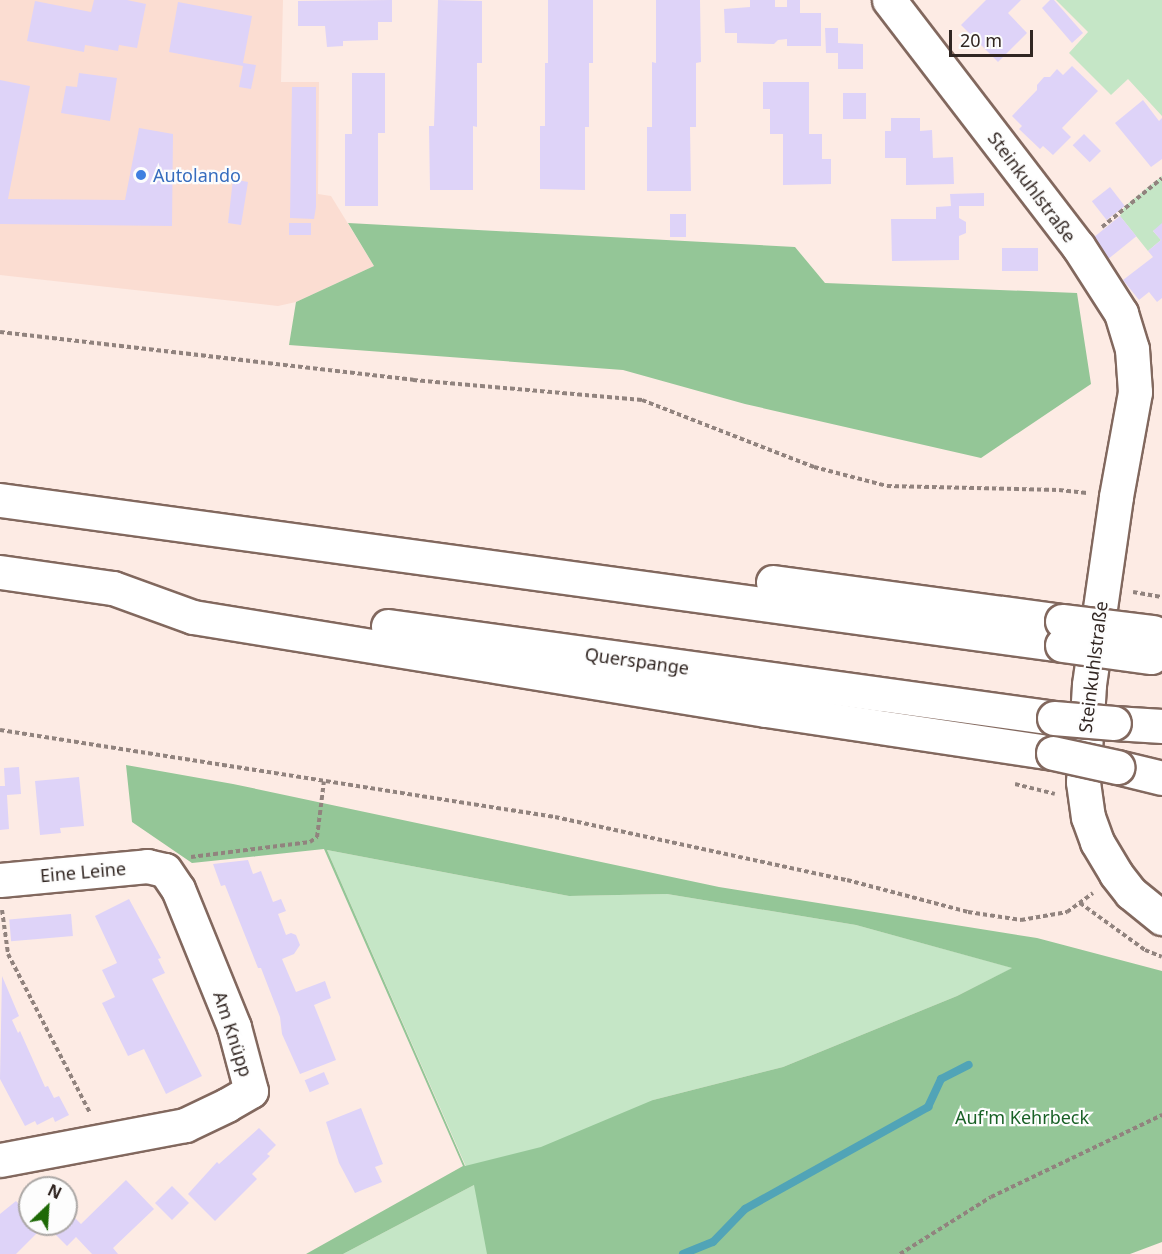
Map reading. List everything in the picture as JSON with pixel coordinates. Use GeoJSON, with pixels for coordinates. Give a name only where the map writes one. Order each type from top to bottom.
{"type":"FeatureCollection","features":[{"type":"Feature","properties":{"kind":"main road","name":"Steinkuhlstraße"},"geometry":{"type":"LineString","coordinates":[[889,0],[1078,246],[1121,313],[1149,393],[1116,497],[1089,686],[1083,782],[1094,834],[1116,874],[1131,893],[1162,918]]}},
{"type":"Feature","properties":{"kind":"main road"},"geometry":{"type":"LineString","coordinates":[[0,500],[345,548],[1157,645]]}},
{"type":"Feature","properties":{"kind":"main road"},"geometry":{"type":"LineString","coordinates":[[0,572],[113,588],[193,617],[765,710],[1053,753],[1162,778]]}},
{"type":"Feature","properties":{"kind":"main road","name":"Querspange"},"geometry":{"type":"LineString","coordinates":[[113,588],[1054,718],[1162,726]]}},
{"type":"Feature","properties":{"kind":"main road","name":"Eine Leine"},"geometry":{"type":"LineString","coordinates":[[0,880],[147,866],[165,870]]}},
{"type":"Feature","properties":{"kind":"main road","name":"Am Knüpp"},"geometry":{"type":"LineString","coordinates":[[0,1160],[185,1125],[227,1106],[250,1091],[234,1027],[178,889],[165,870]]}},
{"type":"Feature","properties":{"kind":"path"},"geometry":{"type":"LineString","coordinates":[[1078,246],[1162,178]]}},
{"type":"Feature","properties":{"kind":"path"},"geometry":{"type":"LineString","coordinates":[[0,332],[413,380],[642,400],[814,467],[887,486],[1059,490],[1116,497]]}},
{"type":"Feature","properties":{"kind":"path"},"geometry":{"type":"LineString","coordinates":[[1130,592],[1162,597]]}},
{"type":"Feature","properties":{"kind":"path"},"geometry":{"type":"LineString","coordinates":[[0,730],[555,817],[847,880],[968,912],[1021,920],[1067,912],[1116,874]]}},
{"type":"Feature","properties":{"kind":"path"},"geometry":{"type":"LineString","coordinates":[[165,870],[194,856],[310,842],[317,837],[324,781]]}},
{"type":"Feature","properties":{"kind":"path"},"geometry":{"type":"LineString","coordinates":[[1015,784],[1050,793]]}},
{"type":"Feature","properties":{"kind":"path"},"geometry":{"type":"LineString","coordinates":[[0,898],[8,954],[70,1071],[103,1141]]}},
{"type":"Feature","properties":{"kind":"path"},"geometry":{"type":"LineString","coordinates":[[1080,903],[1144,950],[1162,957]]}},
{"type":"Feature","properties":{"kind":"path"},"geometry":{"type":"LineString","coordinates":[[900,1254],[991,1197],[1162,1115]]}},
{"type":"Feature","properties":{"kind":"shaded area"},"geometry":{"type":"Polygon","coordinates":[[[0,0],[283,0],[281,82],[319,82],[318,194],[331,196],[374,266],[296,302],[278,306],[0,275],[0,0]]]}},
{"type":"Feature","properties":{"kind":"green space"},"geometry":{"type":"Polygon","coordinates":[[[1056,0],[1162,0],[1162,116],[1128,79],[1111,95],[1069,53],[1088,32],[1056,0]]]}},
{"type":"Feature","properties":{"kind":"green space"},"geometry":{"type":"Polygon","coordinates":[[[1162,176],[1162,225],[1153,231],[1161,240],[1148,251],[1120,216],[1125,206],[1162,176]]]}},
{"type":"Feature","properties":{"kind":"green space"},"geometry":{"type":"Polygon","coordinates":[[[348,223],[795,247],[825,283],[1077,293],[1091,384],[981,458],[745,404],[623,370],[289,345],[296,302],[374,266],[348,223]]]}},
{"type":"Feature","properties":{"kind":"green space","name":"Auf'm Kehrbeck"},"geometry":{"type":"Polygon","coordinates":[[[126,765],[233,784],[719,887],[1037,938],[1162,971],[1162,1242],[1130,1254],[487,1254],[474,1185],[343,1254],[306,1254],[463,1166],[324,849],[192,863],[132,822],[126,765]],[[327,850],[465,1166],[541,1147],[653,1100],[783,1067],[957,996],[1012,968],[856,925],[667,894],[569,896],[327,850]]]}},
{"type":"Feature","properties":{"kind":"green space"},"geometry":{"type":"Polygon","coordinates":[[[327,850],[569,896],[667,894],[856,925],[1013,968],[957,996],[783,1067],[653,1100],[611,1254],[343,1254],[474,1185],[327,850]]]}},
{"type":"Feature","properties":{"kind":"building"},"geometry":{"type":"Polygon","coordinates":[[[94,0],[127,0],[146,4],[137,48],[119,45],[118,51],[85,45],[84,52],[27,41],[35,1],[91,12],[94,0]]]}},
{"type":"Feature","properties":{"kind":"building"},"geometry":{"type":"Polygon","coordinates":[[[392,0],[392,22],[378,22],[378,40],[343,41],[343,46],[327,47],[325,26],[298,26],[298,1],[392,0]]]}},
{"type":"Feature","properties":{"kind":"building"},"geometry":{"type":"Polygon","coordinates":[[[438,0],[482,1],[482,63],[477,63],[477,127],[473,126],[473,190],[430,190],[429,126],[434,126],[438,0]]]}},
{"type":"Feature","properties":{"kind":"building"},"geometry":{"type":"Polygon","coordinates":[[[548,0],[593,0],[593,63],[589,63],[589,127],[585,127],[585,190],[540,189],[540,126],[545,126],[545,63],[548,63],[548,0]]]}},
{"type":"Feature","properties":{"kind":"building"},"geometry":{"type":"Polygon","coordinates":[[[656,0],[700,0],[701,62],[696,63],[696,127],[690,127],[691,191],[647,191],[647,127],[652,127],[652,62],[656,63],[656,0]]]}},
{"type":"Feature","properties":{"kind":"building"},"geometry":{"type":"Polygon","coordinates":[[[750,0],[775,0],[775,7],[787,7],[787,0],[800,0],[800,13],[821,13],[821,46],[787,46],[787,39],[778,40],[774,44],[737,43],[737,33],[725,33],[724,9],[750,7],[750,0]]]}},
{"type":"Feature","properties":{"kind":"building"},"geometry":{"type":"Polygon","coordinates":[[[986,0],[1021,0],[1008,13],[1027,33],[998,62],[961,25],[986,0]]]}},
{"type":"Feature","properties":{"kind":"building"},"geometry":{"type":"Polygon","coordinates":[[[1050,0],[1054,0],[1083,33],[1072,43],[1042,8],[1050,0]]]}},
{"type":"Feature","properties":{"kind":"building"},"geometry":{"type":"Polygon","coordinates":[[[178,2],[252,16],[243,63],[256,65],[251,89],[239,87],[243,66],[169,52],[178,2]]]}},
{"type":"Feature","properties":{"kind":"building"},"geometry":{"type":"Polygon","coordinates":[[[825,28],[838,28],[838,43],[863,44],[863,69],[838,69],[838,53],[826,53],[825,28]]]}},
{"type":"Feature","properties":{"kind":"building"},"geometry":{"type":"Polygon","coordinates":[[[1072,66],[1098,91],[1062,128],[1071,137],[1053,155],[1043,146],[1040,149],[1019,129],[1022,126],[1012,116],[1037,90],[1037,85],[1044,77],[1050,77],[1057,69],[1063,75],[1072,66]]]}},
{"type":"Feature","properties":{"kind":"building"},"geometry":{"type":"Polygon","coordinates":[[[79,73],[117,78],[110,121],[61,113],[66,86],[77,87],[79,73]]]}},
{"type":"Feature","properties":{"kind":"building"},"geometry":{"type":"Polygon","coordinates":[[[352,73],[385,73],[385,133],[378,133],[378,206],[345,206],[345,134],[352,134],[352,73]]]}},
{"type":"Feature","properties":{"kind":"building"},"geometry":{"type":"Polygon","coordinates":[[[0,80],[30,86],[8,199],[125,200],[139,128],[173,134],[172,226],[0,224],[0,80]]]}},
{"type":"Feature","properties":{"kind":"building"},"geometry":{"type":"Polygon","coordinates":[[[763,82],[809,82],[809,134],[822,134],[822,159],[831,159],[831,184],[783,185],[783,134],[770,134],[770,109],[763,109],[763,82]]]}},
{"type":"Feature","properties":{"kind":"building"},"geometry":{"type":"Polygon","coordinates":[[[292,87],[316,87],[316,207],[314,219],[290,218],[292,87]]]}},
{"type":"Feature","properties":{"kind":"building"},"geometry":{"type":"Polygon","coordinates":[[[843,93],[866,93],[866,119],[843,119],[843,93]]]}},
{"type":"Feature","properties":{"kind":"building"},"geometry":{"type":"Polygon","coordinates":[[[1143,100],[1159,121],[1162,118],[1162,159],[1151,167],[1115,123],[1143,100]]]}},
{"type":"Feature","properties":{"kind":"building"},"geometry":{"type":"Polygon","coordinates":[[[891,118],[920,118],[920,131],[932,130],[933,158],[953,157],[954,184],[906,185],[906,158],[885,158],[885,131],[891,131],[891,118]]]}},
{"type":"Feature","properties":{"kind":"building"},"geometry":{"type":"Polygon","coordinates":[[[1084,134],[1101,151],[1090,162],[1073,145],[1084,134]]]}},
{"type":"Feature","properties":{"kind":"building"},"geometry":{"type":"Polygon","coordinates":[[[233,179],[248,182],[241,225],[228,223],[233,179]]]}},
{"type":"Feature","properties":{"kind":"building"},"geometry":{"type":"Polygon","coordinates":[[[1110,187],[1125,206],[1107,220],[1092,201],[1110,187]]]}},
{"type":"Feature","properties":{"kind":"building"},"geometry":{"type":"Polygon","coordinates":[[[984,193],[984,206],[959,206],[959,218],[966,222],[966,233],[959,236],[959,260],[892,261],[891,219],[936,219],[936,207],[951,206],[950,194],[984,193]]]}},
{"type":"Feature","properties":{"kind":"building"},"geometry":{"type":"Polygon","coordinates":[[[670,214],[686,214],[686,237],[670,237],[670,214]]]}},
{"type":"Feature","properties":{"kind":"building"},"geometry":{"type":"Polygon","coordinates":[[[1120,216],[1136,236],[1107,260],[1090,240],[1120,216]]]}},
{"type":"Feature","properties":{"kind":"building"},"geometry":{"type":"Polygon","coordinates":[[[289,223],[311,223],[311,235],[289,235],[289,223]]]}},
{"type":"Feature","properties":{"kind":"building"},"geometry":{"type":"Polygon","coordinates":[[[1162,223],[1162,298],[1157,302],[1149,292],[1139,300],[1123,280],[1153,257],[1148,251],[1161,240],[1153,231],[1162,223]]]}},
{"type":"Feature","properties":{"kind":"building"},"geometry":{"type":"Polygon","coordinates":[[[1002,248],[1038,248],[1038,271],[1002,271],[1002,248]]]}},
{"type":"Feature","properties":{"kind":"building"},"geometry":{"type":"Polygon","coordinates":[[[19,767],[21,794],[7,795],[9,829],[0,830],[0,786],[5,786],[4,768],[19,767]]]}},
{"type":"Feature","properties":{"kind":"building"},"geometry":{"type":"Polygon","coordinates":[[[79,777],[84,826],[60,828],[61,833],[40,835],[35,781],[79,777]]]}},
{"type":"Feature","properties":{"kind":"building"},"geometry":{"type":"Polygon","coordinates":[[[248,860],[253,874],[261,871],[273,902],[281,899],[286,911],[278,914],[286,935],[291,933],[296,935],[300,945],[294,954],[282,959],[296,992],[325,981],[331,998],[314,1005],[336,1060],[300,1074],[282,1034],[280,1017],[261,968],[258,968],[225,885],[221,886],[213,864],[248,860]]]}},
{"type":"Feature","properties":{"kind":"building"},"geometry":{"type":"Polygon","coordinates":[[[129,899],[161,958],[158,959],[165,973],[152,979],[202,1076],[166,1094],[144,1049],[128,1056],[102,1003],[115,997],[102,970],[117,963],[95,916],[129,899]]]}},
{"type":"Feature","properties":{"kind":"building"},"geometry":{"type":"Polygon","coordinates":[[[71,914],[73,936],[11,941],[9,919],[71,914]]]}},
{"type":"Feature","properties":{"kind":"building"},"geometry":{"type":"Polygon","coordinates":[[[2,976],[19,1016],[12,1020],[18,1033],[20,1031],[45,1087],[48,1086],[54,1098],[59,1096],[69,1115],[55,1122],[53,1117],[37,1125],[35,1121],[25,1126],[0,1079],[2,976]]]}},
{"type":"Feature","properties":{"kind":"building"},"geometry":{"type":"Polygon","coordinates":[[[324,1072],[329,1084],[310,1092],[305,1080],[324,1072]]]}},
{"type":"Feature","properties":{"kind":"building"},"geometry":{"type":"Polygon","coordinates":[[[361,1108],[383,1164],[375,1167],[382,1182],[355,1193],[339,1163],[326,1122],[361,1108]]]}},
{"type":"Feature","properties":{"kind":"building"},"geometry":{"type":"Polygon","coordinates":[[[259,1128],[276,1145],[267,1154],[270,1156],[252,1174],[257,1179],[215,1221],[188,1194],[217,1162],[219,1164],[259,1128]]]}},
{"type":"Feature","properties":{"kind":"building"},"geometry":{"type":"Polygon","coordinates":[[[126,1180],[154,1209],[113,1248],[118,1254],[92,1254],[76,1237],[67,1246],[57,1236],[78,1236],[78,1221],[81,1224],[126,1180]]]}},
{"type":"Feature","properties":{"kind":"building"},"geometry":{"type":"Polygon","coordinates":[[[172,1186],[189,1203],[172,1220],[155,1203],[172,1186]]]}},
{"type":"Feature","properties":{"kind":"building"},"geometry":{"type":"Polygon","coordinates":[[[16,1201],[18,1203],[18,1236],[34,1236],[16,1254],[0,1254],[0,1214],[16,1201]]]}},
{"type":"Feature","properties":{"kind":"waterway"},"geometry":{"type":"LineString","coordinates":[[683,1254],[713,1242],[745,1209],[928,1107],[941,1079],[969,1065]]}},
{"type":"Feature","properties":{"kind":"place","name":"Autolando"},"geometry":{"type":"Point","coordinates":[141,175]}}]}
